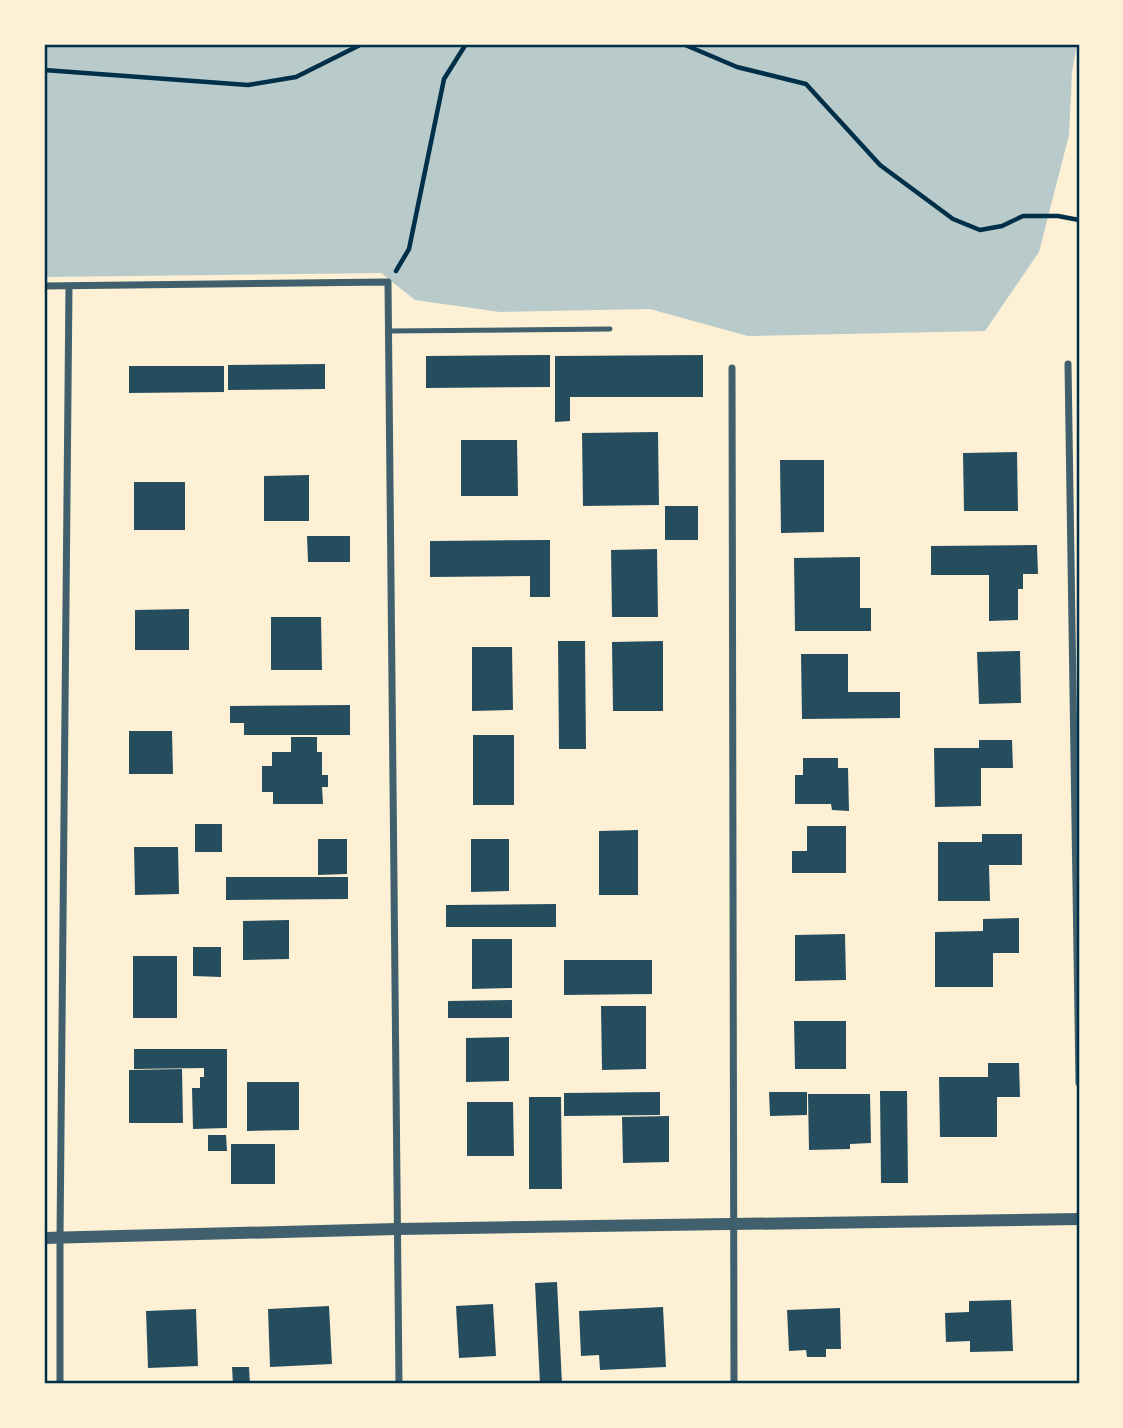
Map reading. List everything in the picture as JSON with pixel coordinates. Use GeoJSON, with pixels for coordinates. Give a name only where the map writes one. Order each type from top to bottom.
{"type":"FeatureCollection","features":[{"type":"Feature","properties":{"kind":"street"},"geometry":{"type":"LineString","coordinates":[[44,286],[388,282],[399,1384]]}},
{"type":"Feature","properties":{"kind":"street"},"geometry":{"type":"LineString","coordinates":[[60,1384],[69,286]]}},
{"type":"Feature","properties":{"kind":"street"},"geometry":{"type":"LineString","coordinates":[[1068,364],[1079,1083]]}},
{"type":"Feature","properties":{"kind":"street"},"geometry":{"type":"LineString","coordinates":[[732,368],[734,1384]]}},
{"type":"Feature","properties":{"kind":"street"},"geometry":{"type":"LineString","coordinates":[[44,1238],[397,1229],[1079,1219]]}},
{"type":"Feature","properties":{"kind":"lane"},"geometry":{"type":"LineString","coordinates":[[388,331],[610,329]]}},
{"type":"Feature","properties":{"kind":"path"},"geometry":{"type":"LineString","coordinates":[[44,70],[248,85],[296,77],[362,44]]}},
{"type":"Feature","properties":{"kind":"path"},"geometry":{"type":"LineString","coordinates":[[388,282],[409,250],[444,79],[466,44]]}},
{"type":"Feature","properties":{"kind":"path"},"geometry":{"type":"LineString","coordinates":[[683,44],[737,67],[806,84],[880,165],[953,219],[979,230],[1002,226],[1023,216],[1058,216],[1079,220]]}},
{"type":"Feature","properties":{"kind":"shaded area"},"geometry":{"type":"Polygon","coordinates":[[[44,44],[1077,44],[1072,72],[1069,135],[1039,252],[985,331],[748,336],[650,309],[500,312],[415,300],[381,273],[44,277],[44,44]]]}},
{"type":"Feature","properties":{"kind":"building"},"geometry":{"type":"Polygon","coordinates":[[[550,355],[550,387],[426,388],[426,356],[550,355]]]}},
{"type":"Feature","properties":{"kind":"building"},"geometry":{"type":"Polygon","coordinates":[[[703,355],[703,397],[570,397],[570,421],[555,422],[555,356],[703,355]]]}},
{"type":"Feature","properties":{"kind":"building"},"geometry":{"type":"Polygon","coordinates":[[[325,364],[325,389],[228,390],[228,365],[325,364]]]}},
{"type":"Feature","properties":{"kind":"building"},"geometry":{"type":"Polygon","coordinates":[[[129,366],[224,366],[224,392],[129,393],[129,366]]]}},
{"type":"Feature","properties":{"kind":"building"},"geometry":{"type":"Polygon","coordinates":[[[658,432],[659,505],[583,506],[582,433],[658,432]]]}},
{"type":"Feature","properties":{"kind":"building"},"geometry":{"type":"Polygon","coordinates":[[[461,440],[517,440],[518,496],[461,496],[461,440]]]}},
{"type":"Feature","properties":{"kind":"building"},"geometry":{"type":"Polygon","coordinates":[[[1017,452],[1018,511],[964,511],[963,453],[1017,452]]]}},
{"type":"Feature","properties":{"kind":"building"},"geometry":{"type":"Polygon","coordinates":[[[780,460],[824,460],[824,532],[781,533],[780,460]]]}},
{"type":"Feature","properties":{"kind":"building"},"geometry":{"type":"Polygon","coordinates":[[[309,475],[309,521],[264,521],[264,476],[309,475]]]}},
{"type":"Feature","properties":{"kind":"building"},"geometry":{"type":"Polygon","coordinates":[[[134,482],[185,482],[185,530],[134,530],[134,482]]]}},
{"type":"Feature","properties":{"kind":"building"},"geometry":{"type":"Polygon","coordinates":[[[665,506],[698,506],[698,540],[665,540],[665,506]]]}},
{"type":"Feature","properties":{"kind":"building"},"geometry":{"type":"Polygon","coordinates":[[[307,536],[350,536],[350,562],[308,562],[307,536]]]}},
{"type":"Feature","properties":{"kind":"building"},"geometry":{"type":"Polygon","coordinates":[[[550,540],[550,597],[530,597],[530,576],[430,577],[430,541],[550,540]]]}},
{"type":"Feature","properties":{"kind":"building"},"geometry":{"type":"Polygon","coordinates":[[[1037,545],[1038,574],[1023,574],[1023,589],[1018,589],[1018,620],[989,621],[989,575],[931,575],[931,546],[1037,545]]]}},
{"type":"Feature","properties":{"kind":"building"},"geometry":{"type":"Polygon","coordinates":[[[657,549],[658,617],[612,617],[611,550],[657,549]]]}},
{"type":"Feature","properties":{"kind":"building"},"geometry":{"type":"Polygon","coordinates":[[[860,557],[860,608],[871,608],[871,631],[795,631],[794,558],[860,557]]]}},
{"type":"Feature","properties":{"kind":"building"},"geometry":{"type":"Polygon","coordinates":[[[189,609],[189,650],[135,650],[135,610],[189,609]]]}},
{"type":"Feature","properties":{"kind":"building"},"geometry":{"type":"Polygon","coordinates":[[[271,617],[321,617],[322,670],[271,670],[271,617]]]}},
{"type":"Feature","properties":{"kind":"building"},"geometry":{"type":"Polygon","coordinates":[[[558,641],[585,641],[586,749],[559,749],[558,641]]]}},
{"type":"Feature","properties":{"kind":"building"},"geometry":{"type":"Polygon","coordinates":[[[663,641],[663,711],[613,711],[612,642],[663,641]]]}},
{"type":"Feature","properties":{"kind":"building"},"geometry":{"type":"Polygon","coordinates":[[[472,647],[512,647],[513,710],[472,711],[472,647]]]}},
{"type":"Feature","properties":{"kind":"building"},"geometry":{"type":"Polygon","coordinates":[[[1020,651],[1021,703],[979,704],[977,652],[1020,651]]]}},
{"type":"Feature","properties":{"kind":"building"},"geometry":{"type":"Polygon","coordinates":[[[801,654],[848,654],[848,692],[900,692],[900,718],[802,719],[801,654]]]}},
{"type":"Feature","properties":{"kind":"building"},"geometry":{"type":"Polygon","coordinates":[[[350,705],[350,735],[244,735],[244,723],[230,723],[230,706],[350,705]]]}},
{"type":"Feature","properties":{"kind":"building"},"geometry":{"type":"Polygon","coordinates":[[[129,731],[172,731],[173,774],[129,774],[129,731]]]}},
{"type":"Feature","properties":{"kind":"building"},"geometry":{"type":"Polygon","coordinates":[[[473,735],[514,735],[514,805],[473,805],[473,735]]]}},
{"type":"Feature","properties":{"kind":"building"},"geometry":{"type":"Polygon","coordinates":[[[291,737],[317,737],[317,752],[322,752],[322,775],[328,775],[328,787],[322,787],[323,804],[273,804],[273,792],[262,792],[262,766],[272,766],[272,752],[291,752],[291,737]]]}},
{"type":"Feature","properties":{"kind":"building"},"geometry":{"type":"Polygon","coordinates":[[[979,740],[1012,740],[1013,768],[981,768],[981,806],[935,807],[934,748],[979,748],[979,740]]]}},
{"type":"Feature","properties":{"kind":"building"},"geometry":{"type":"Polygon","coordinates":[[[803,758],[838,758],[838,768],[848,768],[849,811],[832,810],[831,804],[795,804],[795,775],[803,775],[803,758]]]}},
{"type":"Feature","properties":{"kind":"building"},"geometry":{"type":"Polygon","coordinates":[[[195,824],[222,824],[222,852],[195,852],[195,824]]]}},
{"type":"Feature","properties":{"kind":"building"},"geometry":{"type":"Polygon","coordinates":[[[807,826],[846,826],[846,873],[792,873],[792,851],[807,851],[807,826]]]}},
{"type":"Feature","properties":{"kind":"building"},"geometry":{"type":"Polygon","coordinates":[[[638,830],[638,895],[599,895],[599,831],[638,830]]]}},
{"type":"Feature","properties":{"kind":"building"},"geometry":{"type":"Polygon","coordinates":[[[982,834],[1022,834],[1022,865],[989,865],[990,901],[938,901],[938,842],[982,842],[982,834]]]}},
{"type":"Feature","properties":{"kind":"building"},"geometry":{"type":"Polygon","coordinates":[[[318,839],[347,839],[347,874],[318,875],[318,839]]]}},
{"type":"Feature","properties":{"kind":"building"},"geometry":{"type":"Polygon","coordinates":[[[471,839],[509,839],[509,891],[471,892],[471,839]]]}},
{"type":"Feature","properties":{"kind":"building"},"geometry":{"type":"Polygon","coordinates":[[[134,847],[178,847],[179,894],[135,895],[134,847]]]}},
{"type":"Feature","properties":{"kind":"building"},"geometry":{"type":"Polygon","coordinates":[[[226,877],[348,877],[348,899],[226,900],[226,877]]]}},
{"type":"Feature","properties":{"kind":"building"},"geometry":{"type":"Polygon","coordinates":[[[556,904],[556,927],[446,927],[446,905],[556,904]]]}},
{"type":"Feature","properties":{"kind":"building"},"geometry":{"type":"Polygon","coordinates":[[[1019,918],[1019,953],[993,953],[993,987],[935,987],[935,932],[983,931],[983,919],[1019,918]]]}},
{"type":"Feature","properties":{"kind":"building"},"geometry":{"type":"Polygon","coordinates":[[[289,920],[289,959],[243,960],[243,921],[289,920]]]}},
{"type":"Feature","properties":{"kind":"building"},"geometry":{"type":"Polygon","coordinates":[[[845,934],[846,980],[795,981],[795,935],[845,934]]]}},
{"type":"Feature","properties":{"kind":"building"},"geometry":{"type":"Polygon","coordinates":[[[472,939],[512,939],[512,988],[472,989],[472,939]]]}},
{"type":"Feature","properties":{"kind":"building"},"geometry":{"type":"Polygon","coordinates":[[[193,947],[221,947],[221,977],[193,976],[193,947]]]}},
{"type":"Feature","properties":{"kind":"building"},"geometry":{"type":"Polygon","coordinates":[[[133,956],[177,956],[177,1018],[133,1018],[133,956]]]}},
{"type":"Feature","properties":{"kind":"building"},"geometry":{"type":"Polygon","coordinates":[[[564,960],[652,960],[652,994],[564,995],[564,960]]]}},
{"type":"Feature","properties":{"kind":"building"},"geometry":{"type":"Polygon","coordinates":[[[512,1000],[512,1018],[448,1018],[448,1001],[512,1000]]]}},
{"type":"Feature","properties":{"kind":"building"},"geometry":{"type":"Polygon","coordinates":[[[601,1006],[646,1006],[646,1069],[602,1070],[601,1006]]]}},
{"type":"Feature","properties":{"kind":"building"},"geometry":{"type":"Polygon","coordinates":[[[794,1021],[846,1021],[846,1069],[795,1069],[794,1021]]]}},
{"type":"Feature","properties":{"kind":"building"},"geometry":{"type":"Polygon","coordinates":[[[509,1037],[509,1081],[466,1082],[466,1038],[509,1037]]]}},
{"type":"Feature","properties":{"kind":"building"},"geometry":{"type":"Polygon","coordinates":[[[134,1049],[227,1049],[227,1128],[193,1129],[192,1088],[200,1088],[200,1077],[204,1077],[204,1068],[134,1069],[134,1049]]]}},
{"type":"Feature","properties":{"kind":"building"},"geometry":{"type":"Polygon","coordinates":[[[988,1063],[1019,1063],[1020,1097],[997,1097],[997,1137],[940,1137],[939,1077],[988,1077],[988,1063]]]}},
{"type":"Feature","properties":{"kind":"building"},"geometry":{"type":"Polygon","coordinates":[[[182,1069],[183,1123],[129,1123],[129,1070],[182,1069]]]}},
{"type":"Feature","properties":{"kind":"building"},"geometry":{"type":"Polygon","coordinates":[[[247,1082],[299,1082],[299,1130],[247,1131],[247,1082]]]}},
{"type":"Feature","properties":{"kind":"building"},"geometry":{"type":"Polygon","coordinates":[[[880,1091],[907,1091],[908,1183],[881,1183],[880,1091]]]}},
{"type":"Feature","properties":{"kind":"building"},"geometry":{"type":"Polygon","coordinates":[[[660,1092],[660,1115],[564,1116],[564,1093],[660,1092]]]}},
{"type":"Feature","properties":{"kind":"building"},"geometry":{"type":"Polygon","coordinates":[[[769,1092],[807,1092],[807,1115],[770,1116],[769,1092]]]}},
{"type":"Feature","properties":{"kind":"building"},"geometry":{"type":"Polygon","coordinates":[[[808,1094],[870,1094],[871,1143],[850,1144],[850,1149],[809,1150],[808,1094]]]}},
{"type":"Feature","properties":{"kind":"building"},"geometry":{"type":"Polygon","coordinates":[[[529,1097],[561,1097],[562,1189],[529,1189],[529,1097]]]}},
{"type":"Feature","properties":{"kind":"building"},"geometry":{"type":"Polygon","coordinates":[[[467,1102],[513,1102],[514,1156],[467,1156],[467,1102]]]}},
{"type":"Feature","properties":{"kind":"building"},"geometry":{"type":"Polygon","coordinates":[[[669,1116],[669,1162],[623,1163],[622,1117],[669,1116]]]}},
{"type":"Feature","properties":{"kind":"building"},"geometry":{"type":"Polygon","coordinates":[[[208,1135],[226,1135],[227,1151],[208,1151],[208,1135]]]}},
{"type":"Feature","properties":{"kind":"building"},"geometry":{"type":"Polygon","coordinates":[[[231,1144],[275,1144],[275,1184],[231,1184],[231,1144]]]}},
{"type":"Feature","properties":{"kind":"building"},"geometry":{"type":"Polygon","coordinates":[[[557,1282],[562,1384],[540,1384],[535,1283],[557,1282]]]}},
{"type":"Feature","properties":{"kind":"building"},"geometry":{"type":"Polygon","coordinates":[[[1011,1300],[1013,1351],[970,1352],[970,1341],[946,1342],[945,1313],[969,1312],[969,1301],[1011,1300]]]}},
{"type":"Feature","properties":{"kind":"building"},"geometry":{"type":"Polygon","coordinates":[[[493,1304],[496,1356],[459,1358],[456,1306],[493,1304]]]}},
{"type":"Feature","properties":{"kind":"building"},"geometry":{"type":"Polygon","coordinates":[[[329,1306],[332,1364],[270,1367],[268,1309],[329,1306]]]}},
{"type":"Feature","properties":{"kind":"building"},"geometry":{"type":"Polygon","coordinates":[[[663,1307],[666,1367],[600,1370],[599,1355],[581,1356],[579,1311],[663,1307]]]}},
{"type":"Feature","properties":{"kind":"building"},"geometry":{"type":"Polygon","coordinates":[[[840,1308],[841,1349],[826,1349],[826,1357],[807,1357],[806,1350],[789,1351],[787,1310],[840,1308]]]}},
{"type":"Feature","properties":{"kind":"building"},"geometry":{"type":"Polygon","coordinates":[[[196,1309],[198,1366],[148,1368],[146,1311],[196,1309]]]}},
{"type":"Feature","properties":{"kind":"building"},"geometry":{"type":"Polygon","coordinates":[[[232,1367],[249,1367],[250,1384],[233,1384],[232,1367]]]}}]}
